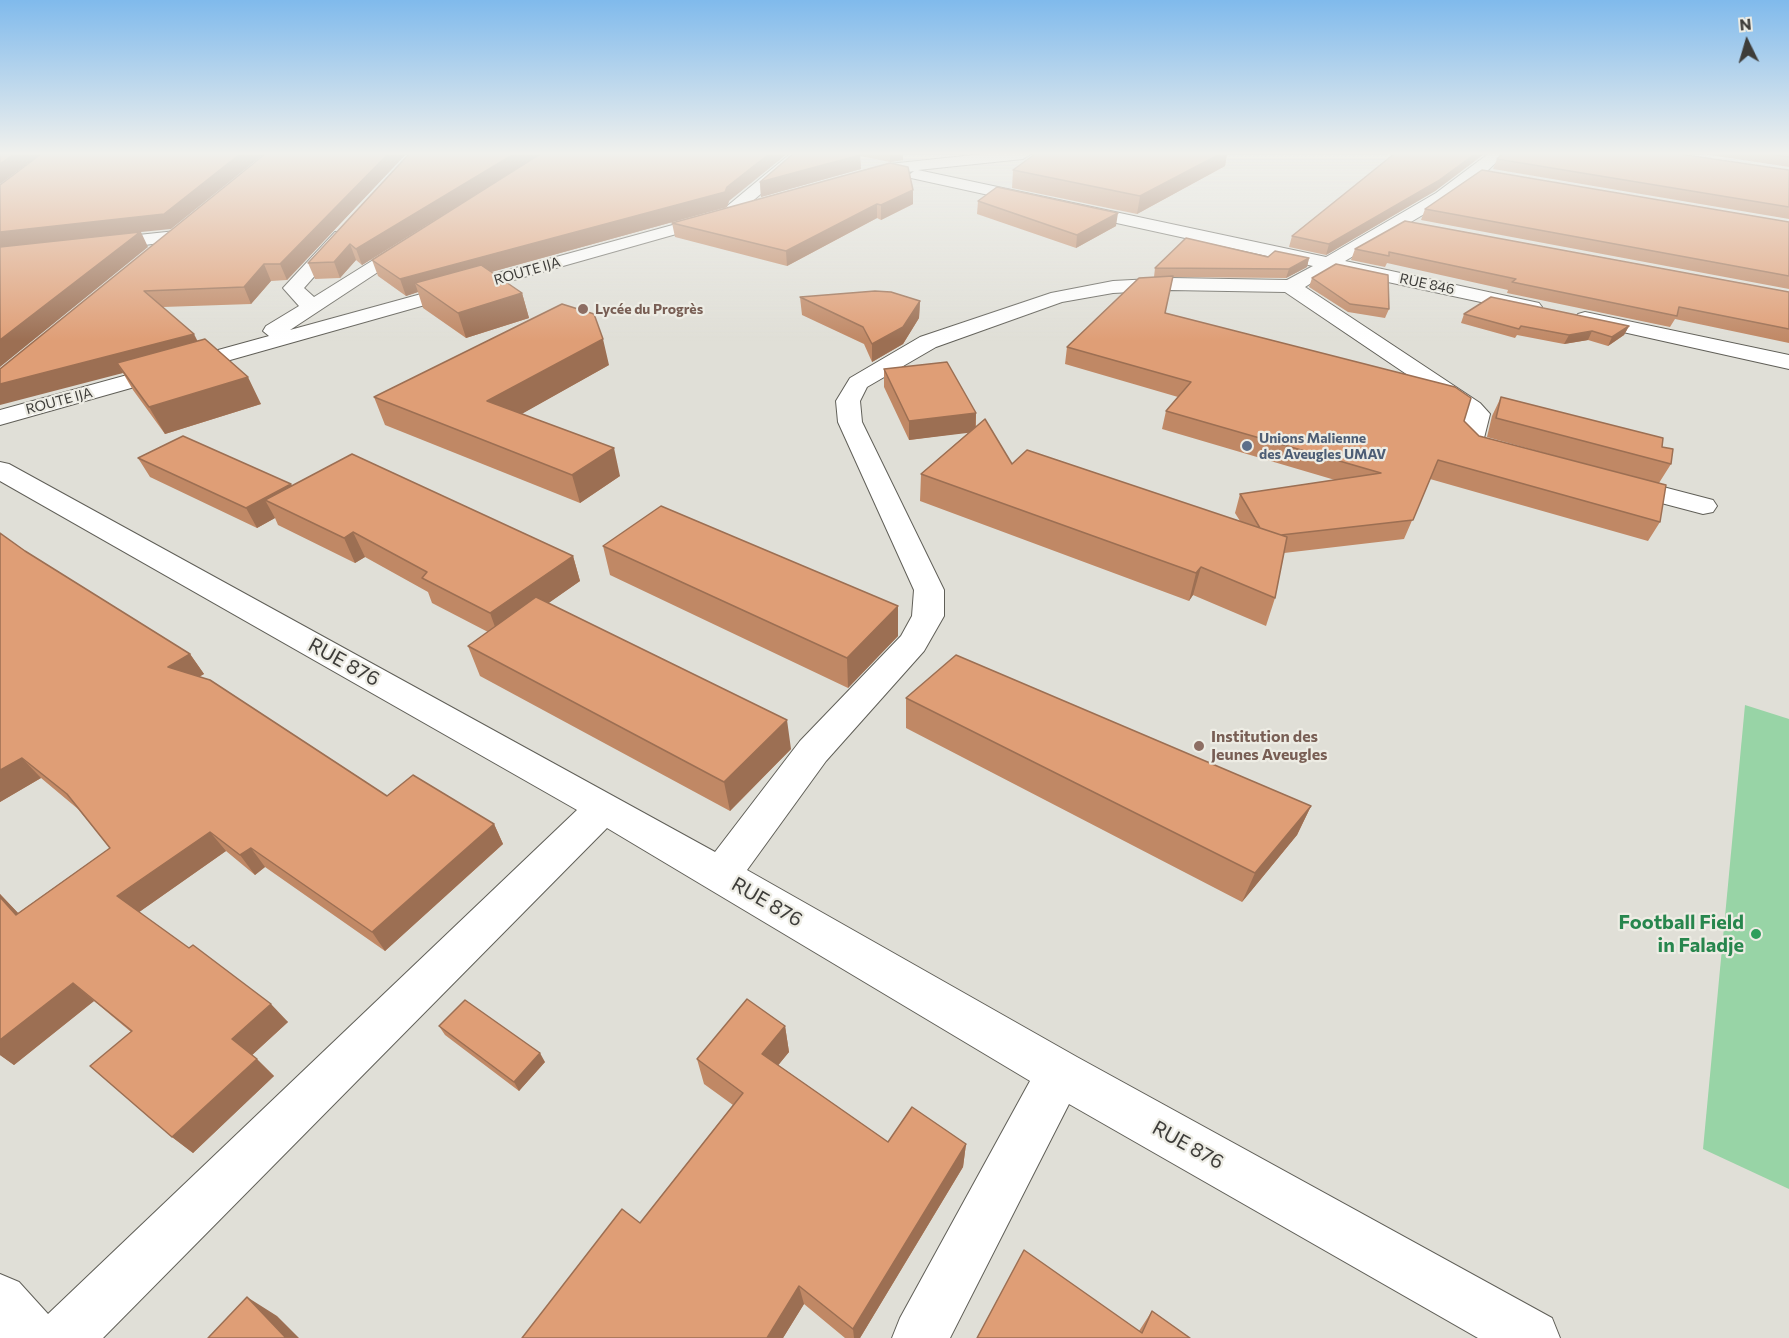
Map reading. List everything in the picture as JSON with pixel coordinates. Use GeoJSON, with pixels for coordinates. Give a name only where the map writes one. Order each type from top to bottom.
{"type":"FeatureCollection","features":[{"type":"Feature","properties":{"kind":"street","name":"ROUTE IJA"},"geometry":{"type":"LineString","coordinates":[[0,418],[719,216]]}},
{"type":"Feature","properties":{"kind":"street","name":"RUE 846"},"geometry":{"type":"LineString","coordinates":[[1111,216],[1547,310]]}},
{"type":"Feature","properties":{"kind":"street"},"geometry":{"type":"LineString","coordinates":[[721,875],[813,752],[913,643],[928,616],[929,590],[850,422],[848,401],[858,383],[928,342],[1058,297],[1113,287],[1171,284],[1290,286],[1306,280],[1328,263],[1409,216]]}},
{"type":"Feature","properties":{"kind":"street"},"geometry":{"type":"LineString","coordinates":[[149,258],[194,221]]}},
{"type":"Feature","properties":{"kind":"street"},"geometry":{"type":"LineString","coordinates":[[312,307],[293,288],[354,221]]}},
{"type":"Feature","properties":{"kind":"street"},"geometry":{"type":"LineString","coordinates":[[1399,223],[1422,227]]}},
{"type":"Feature","properties":{"kind":"street"},"geometry":{"type":"LineString","coordinates":[[245,350],[432,231]]}},
{"type":"Feature","properties":{"kind":"street"},"geometry":{"type":"LineString","coordinates":[[82,247],[176,236]]}},
{"type":"Feature","properties":{"kind":"street"},"geometry":{"type":"LineString","coordinates":[[1290,286],[1472,408],[1479,414],[1471,440],[1480,447],[1525,459]]}},
{"type":"Feature","properties":{"kind":"street"},"geometry":{"type":"LineString","coordinates":[[1570,315],[1789,362]]}},
{"type":"Feature","properties":{"kind":"street","name":"RUE 876"},"geometry":{"type":"LineString","coordinates":[[0,470],[604,807],[1060,1073],[1532,1338]]}},
{"type":"Feature","properties":{"kind":"street"},"geometry":{"type":"LineString","coordinates":[[1603,480],[1703,506]]}},
{"type":"Feature","properties":{"kind":"street"},"geometry":{"type":"LineString","coordinates":[[64,1338],[604,807]]}},
{"type":"Feature","properties":{"kind":"street"},"geometry":{"type":"LineString","coordinates":[[920,1338],[1060,1073]]}},
{"type":"Feature","properties":{"kind":"street"},"geometry":{"type":"LineString","coordinates":[[0,1301],[32,1338]]}},
{"type":"Feature","properties":{"kind":"green space","name":"Football Field in Faladje"},"geometry":{"type":"Polygon","coordinates":[[[1745,705],[1789,719],[1789,1189],[1703,1149],[1745,705]]]}},
{"type":"Feature","properties":{"kind":"building"},"geometry":{"type":"Polygon","coordinates":[[[0,216],[142,216],[0,232],[0,216]]]}},
{"type":"Feature","properties":{"kind":"building"},"geometry":{"type":"Polygon","coordinates":[[[188,216],[327,216],[280,264],[264,264],[244,287],[144,291],[194,334],[0,384],[0,369],[188,216]]]}},
{"type":"Feature","properties":{"kind":"building"},"geometry":{"type":"Polygon","coordinates":[[[351,216],[410,216],[356,249],[350,244],[334,262],[308,263],[351,216]]]}},
{"type":"Feature","properties":{"kind":"building"},"geometry":{"type":"Polygon","coordinates":[[[441,216],[634,216],[400,279],[372,260],[441,216]]]}},
{"type":"Feature","properties":{"kind":"building"},"geometry":{"type":"Polygon","coordinates":[[[696,216],[853,216],[786,251],[672,223],[696,216]]]}},
{"type":"Feature","properties":{"kind":"building"},"geometry":{"type":"Polygon","coordinates":[[[1023,216],[1112,216],[1077,235],[1023,216]]]}},
{"type":"Feature","properties":{"kind":"building"},"geometry":{"type":"Polygon","coordinates":[[[1316,216],[1377,216],[1329,244],[1292,236],[1316,216]]]}},
{"type":"Feature","properties":{"kind":"building"},"geometry":{"type":"Polygon","coordinates":[[[1465,216],[1756,216],[1789,222],[1789,276],[1465,216]]]}},
{"type":"Feature","properties":{"kind":"building"},"geometry":{"type":"Polygon","coordinates":[[[1405,221],[1789,292],[1789,329],[1679,307],[1677,316],[1512,282],[1516,279],[1389,252],[1389,256],[1355,249],[1405,221]]]}},
{"type":"Feature","properties":{"kind":"building"},"geometry":{"type":"Polygon","coordinates":[[[140,232],[0,340],[0,247],[140,232]]]}},
{"type":"Feature","properties":{"kind":"building"},"geometry":{"type":"Polygon","coordinates":[[[1186,238],[1268,257],[1275,251],[1309,258],[1289,269],[1155,268],[1186,238]]]}},
{"type":"Feature","properties":{"kind":"building"},"geometry":{"type":"Polygon","coordinates":[[[1336,264],[1388,275],[1389,309],[1350,304],[1312,278],[1336,264]]]}},
{"type":"Feature","properties":{"kind":"building"},"geometry":{"type":"Polygon","coordinates":[[[481,265],[522,293],[458,313],[415,283],[481,265]]]}},
{"type":"Feature","properties":{"kind":"building"},"geometry":{"type":"Polygon","coordinates":[[[1173,276],[1165,313],[1455,387],[1471,398],[1464,421],[1479,436],[1666,485],[1660,522],[1438,460],[1413,520],[1281,535],[1260,528],[1240,494],[1381,473],[1166,411],[1191,382],[1067,347],[1139,278],[1173,276]]]}},
{"type":"Feature","properties":{"kind":"building"},"geometry":{"type":"Polygon","coordinates":[[[875,291],[891,292],[920,301],[903,327],[872,344],[863,327],[800,297],[875,291]]]}},
{"type":"Feature","properties":{"kind":"building"},"geometry":{"type":"Polygon","coordinates":[[[1491,297],[1629,326],[1612,337],[1592,331],[1569,335],[1521,326],[1519,329],[1464,314],[1491,297]]]}},
{"type":"Feature","properties":{"kind":"building"},"geometry":{"type":"Polygon","coordinates":[[[562,304],[594,314],[603,339],[487,401],[614,448],[572,475],[374,397],[562,304]]]}},
{"type":"Feature","properties":{"kind":"building"},"geometry":{"type":"Polygon","coordinates":[[[205,339],[248,377],[149,407],[117,363],[205,339]]]}},
{"type":"Feature","properties":{"kind":"building"},"geometry":{"type":"Polygon","coordinates":[[[947,362],[976,413],[909,421],[884,369],[947,362]]]}},
{"type":"Feature","properties":{"kind":"building"},"geometry":{"type":"Polygon","coordinates":[[[1501,397],[1663,438],[1662,447],[1673,449],[1671,464],[1496,418],[1501,397]]]}},
{"type":"Feature","properties":{"kind":"building"},"geometry":{"type":"Polygon","coordinates":[[[985,419],[1012,464],[1027,450],[1287,537],[1275,598],[1201,567],[1196,573],[921,474],[985,419]]]}},
{"type":"Feature","properties":{"kind":"building"},"geometry":{"type":"Polygon","coordinates":[[[183,436],[291,484],[246,508],[138,458],[183,436]]]}},
{"type":"Feature","properties":{"kind":"building"},"geometry":{"type":"Polygon","coordinates":[[[352,454],[573,556],[490,613],[422,578],[427,572],[353,532],[344,538],[265,500],[352,454]]]}},
{"type":"Feature","properties":{"kind":"building"},"geometry":{"type":"Polygon","coordinates":[[[661,506],[898,606],[847,658],[603,546],[661,506]]]}},
{"type":"Feature","properties":{"kind":"building"},"geometry":{"type":"Polygon","coordinates":[[[0,533],[190,654],[168,667],[210,680],[387,796],[413,775],[494,824],[372,932],[251,848],[240,855],[210,832],[117,896],[189,948],[193,945],[271,1004],[232,1039],[257,1059],[172,1137],[90,1066],[132,1031],[73,983],[0,1040],[0,897],[16,915],[110,848],[67,794],[22,758],[0,770],[0,533]]]}},
{"type":"Feature","properties":{"kind":"building"},"geometry":{"type":"Polygon","coordinates":[[[536,597],[787,720],[724,782],[468,646],[536,597]]]}},
{"type":"Feature","properties":{"kind":"building"},"geometry":{"type":"Polygon","coordinates":[[[956,655],[1311,806],[1255,873],[906,698],[956,655]]]}},
{"type":"Feature","properties":{"kind":"building"},"geometry":{"type":"Polygon","coordinates":[[[747,999],[785,1026],[762,1054],[888,1142],[912,1107],[966,1144],[853,1329],[799,1286],[767,1338],[522,1338],[622,1209],[640,1223],[743,1093],[697,1059],[747,999]]]}},
{"type":"Feature","properties":{"kind":"building"},"geometry":{"type":"Polygon","coordinates":[[[465,1000],[540,1053],[514,1082],[439,1026],[465,1000]]]}},
{"type":"Feature","properties":{"kind":"building"},"geometry":{"type":"Polygon","coordinates":[[[1024,1250],[1142,1333],[1152,1311],[1190,1338],[977,1338],[1024,1250]]]}},
{"type":"Feature","properties":{"kind":"building"},"geometry":{"type":"Polygon","coordinates":[[[247,1297],[286,1338],[208,1338],[247,1297]]]}},
{"type":"Feature","properties":{"kind":"place","name":"Lycée du Progrès"},"geometry":{"type":"Point","coordinates":[583,309]}},
{"type":"Feature","properties":{"kind":"place","name":"Unions Malienne des Aveugles UMAV"},"geometry":{"type":"Point","coordinates":[1247,446]}},
{"type":"Feature","properties":{"kind":"place","name":"Institution des Jeunes Aveugles"},"geometry":{"type":"Point","coordinates":[1199,746]}},
{"type":"Feature","properties":{"kind":"place","name":"Football Field in Faladje"},"geometry":{"type":"Point","coordinates":[1756,934]}}]}
